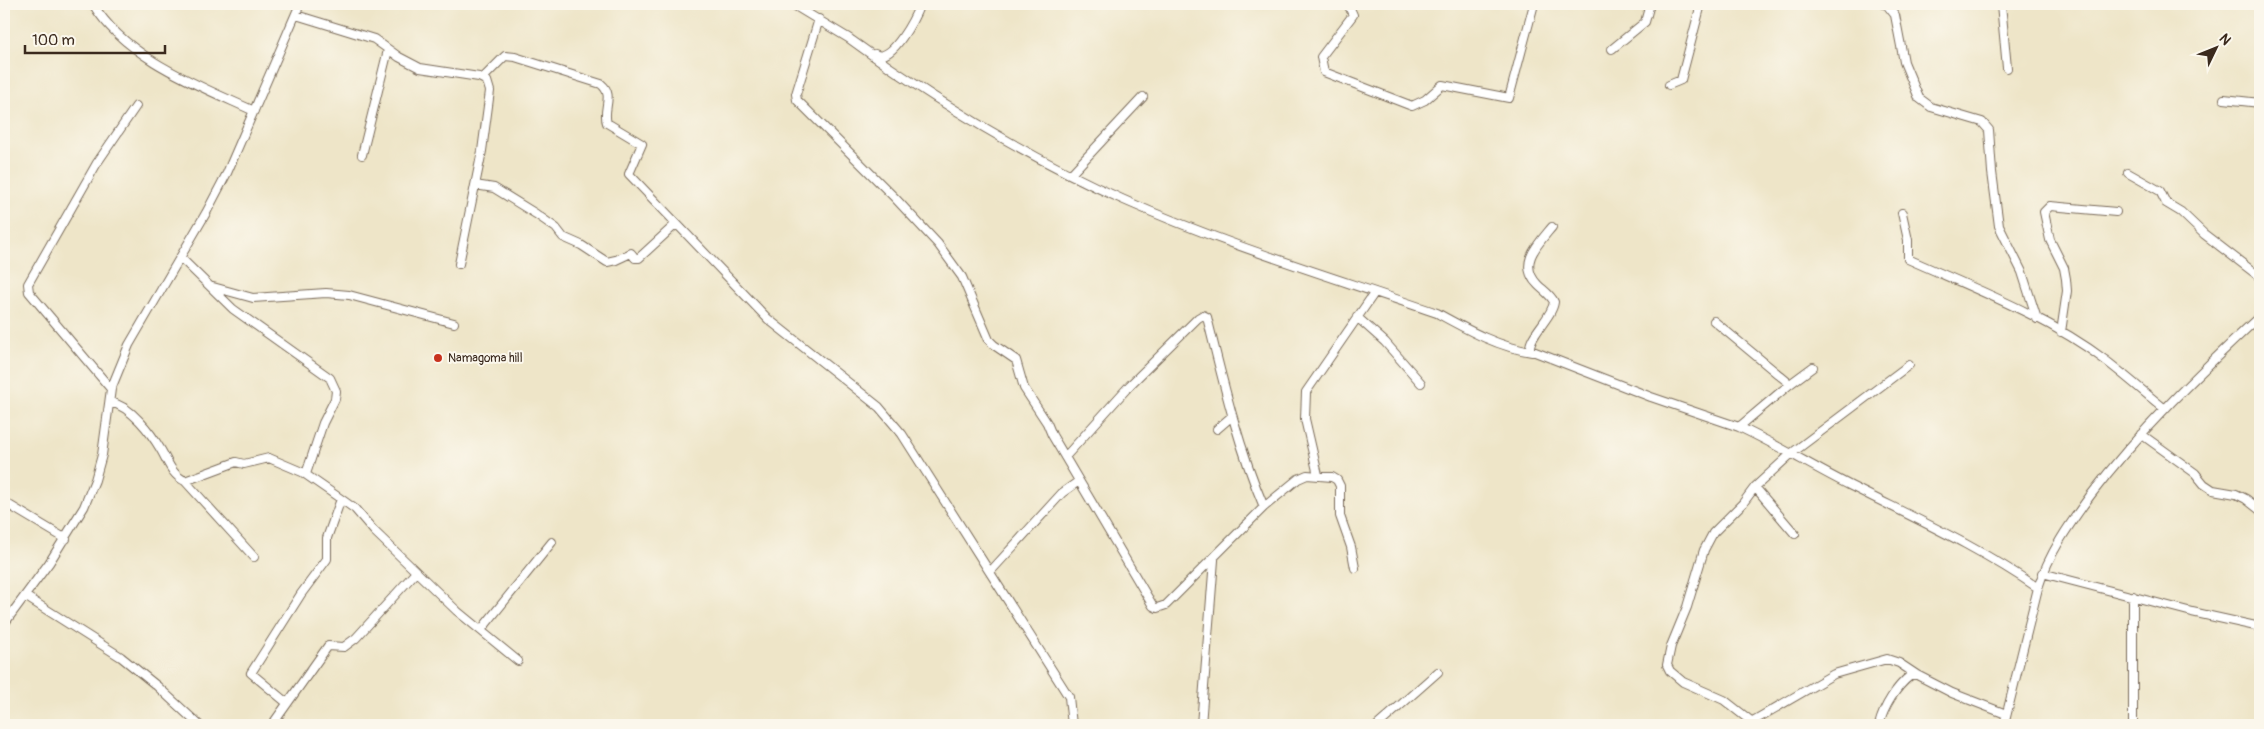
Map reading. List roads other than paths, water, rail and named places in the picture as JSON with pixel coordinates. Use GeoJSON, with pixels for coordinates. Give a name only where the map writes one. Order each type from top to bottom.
{"type":"FeatureCollection","features":[{"type":"Feature","properties":{"kind":"street"},"geometry":{"type":"LineString","coordinates":[[93,4],[102,19],[110,27],[146,56],[178,76],[254,111]]}},
{"type":"Feature","properties":{"kind":"street"},"geometry":{"type":"LineString","coordinates":[[4,624],[66,539],[84,507],[96,480],[102,455],[111,389],[129,345],[181,258],[227,173],[300,4]]}},
{"type":"Feature","properties":{"kind":"street"},"geometry":{"type":"LineString","coordinates":[[792,4],[880,57],[894,49],[920,4]]}},
{"type":"Feature","properties":{"kind":"street"},"geometry":{"type":"LineString","coordinates":[[1348,4],[1353,15],[1320,56],[1324,72],[1412,106],[1425,100],[1442,86],[1509,98],[1534,4]]}},
{"type":"Feature","properties":{"kind":"street"},"geometry":{"type":"LineString","coordinates":[[1612,49],[1645,22],[1650,4]]}},
{"type":"Feature","properties":{"kind":"street"},"geometry":{"type":"LineString","coordinates":[[1669,85],[1681,80],[1701,4]]}},
{"type":"Feature","properties":{"kind":"street"},"geometry":{"type":"LineString","coordinates":[[1888,4],[1895,15],[1904,62],[1919,98],[1932,107],[1982,122],[1989,130],[1999,226],[2022,272],[2037,319]]}},
{"type":"Feature","properties":{"kind":"street"},"geometry":{"type":"LineString","coordinates":[[2001,4],[2007,68]]}},
{"type":"Feature","properties":{"kind":"street"},"geometry":{"type":"LineString","coordinates":[[296,15],[374,39],[388,50],[420,68],[483,78],[487,81],[490,91],[482,152],[459,264]]}},
{"type":"Feature","properties":{"kind":"street"},"geometry":{"type":"LineString","coordinates":[[819,19],[796,94],[797,100],[895,198],[938,244],[957,268],[989,340],[1016,360],[1028,395],[1047,423],[1052,436],[1152,606],[1156,608],[1166,605],[1214,560],[1264,507],[1298,479],[1307,475],[1332,477],[1340,486],[1340,516],[1351,547],[1355,568]]}},
{"type":"Feature","properties":{"kind":"street"},"geometry":{"type":"LineString","coordinates":[[847,36],[915,85],[984,127],[1124,200],[1204,233],[1438,313],[1472,332],[1512,349],[1532,352],[1739,427],[1792,453],[1842,482],[1958,538],[2002,563],[2038,588]]}},
{"type":"Feature","properties":{"kind":"street"},"geometry":{"type":"LineString","coordinates":[[362,155],[388,50]]}},
{"type":"Feature","properties":{"kind":"street"},"geometry":{"type":"LineString","coordinates":[[483,78],[506,56],[515,57],[601,84],[606,88],[609,95],[605,117],[607,123],[642,144],[629,174],[768,319],[878,407],[902,434],[1069,697],[1072,725]]}},
{"type":"Feature","properties":{"kind":"street"},"geometry":{"type":"LineString","coordinates":[[1071,174],[1143,97]]}},
{"type":"Feature","properties":{"kind":"street"},"geometry":{"type":"LineString","coordinates":[[2224,99],[2260,103]]}},
{"type":"Feature","properties":{"kind":"street"},"geometry":{"type":"LineString","coordinates":[[111,389],[29,292],[28,284],[97,163],[136,106]]}},
{"type":"Feature","properties":{"kind":"street"},"geometry":{"type":"LineString","coordinates":[[2128,173],[2160,191],[2166,203],[2181,212],[2204,234],[2260,277]]}},
{"type":"Feature","properties":{"kind":"street"},"geometry":{"type":"LineString","coordinates":[[476,185],[494,188],[556,228],[563,238],[581,245],[607,262],[631,253],[636,258],[639,258],[676,224]]}},
{"type":"Feature","properties":{"kind":"street"},"geometry":{"type":"LineString","coordinates":[[2061,332],[2067,291],[2066,279],[2064,268],[2050,240],[2044,212],[2050,206],[2084,211],[2116,212]]}},
{"type":"Feature","properties":{"kind":"street"},"geometry":{"type":"LineString","coordinates":[[1902,213],[1908,240],[1908,258],[2061,332],[2104,360],[2164,409]]}},
{"type":"Feature","properties":{"kind":"street"},"geometry":{"type":"LineString","coordinates":[[1532,352],[1529,347],[1531,342],[1552,311],[1554,302],[1531,277],[1529,258],[1532,251],[1552,227]]}},
{"type":"Feature","properties":{"kind":"street"},"geometry":{"type":"LineString","coordinates":[[181,258],[233,309],[264,333],[287,346],[334,383],[335,399],[323,423],[306,474]]}},
{"type":"Feature","properties":{"kind":"street"},"geometry":{"type":"LineString","coordinates":[[211,287],[254,298],[326,293],[350,295],[454,323]]}},
{"type":"Feature","properties":{"kind":"street"},"geometry":{"type":"LineString","coordinates":[[1318,475],[1305,419],[1306,392],[1375,292]]}},
{"type":"Feature","properties":{"kind":"street"},"geometry":{"type":"LineString","coordinates":[[1065,457],[1130,385],[1203,315],[1207,317],[1231,417],[1247,467],[1264,507]]}},
{"type":"Feature","properties":{"kind":"street"},"geometry":{"type":"LineString","coordinates":[[2004,725],[2042,573],[2050,556],[2074,518],[2122,453],[2164,409],[2260,316]]}},
{"type":"Feature","properties":{"kind":"street"},"geometry":{"type":"LineString","coordinates":[[1357,317],[1385,342],[1421,383]]}},
{"type":"Feature","properties":{"kind":"street"},"geometry":{"type":"LineString","coordinates":[[1714,321],[1790,384]]}},
{"type":"Feature","properties":{"kind":"street"},"geometry":{"type":"LineString","coordinates":[[1909,364],[1792,453],[1755,487],[1743,503],[1713,533],[1704,550],[1687,607],[1671,646],[1667,665],[1670,672],[1683,682],[1724,700],[1752,724],[1834,674],[1887,659],[1899,663],[1917,675],[1952,693],[2006,714]]}},
{"type":"Feature","properties":{"kind":"street"},"geometry":{"type":"LineString","coordinates":[[1739,427],[1813,367]]}},
{"type":"Feature","properties":{"kind":"street"},"geometry":{"type":"LineString","coordinates":[[110,402],[117,403],[134,415],[160,449],[170,468],[180,479],[185,481],[254,557]]}},
{"type":"Feature","properties":{"kind":"street"},"geometry":{"type":"LineString","coordinates":[[1217,429],[1231,417]]}},
{"type":"Feature","properties":{"kind":"street"},"geometry":{"type":"LineString","coordinates":[[2140,434],[2194,473],[2204,484],[2213,490],[2236,494],[2260,510]]}},
{"type":"Feature","properties":{"kind":"street"},"geometry":{"type":"LineString","coordinates":[[185,481],[236,462],[244,464],[269,458],[306,474],[355,509],[374,532],[416,572],[518,661]]}},
{"type":"Feature","properties":{"kind":"street"},"geometry":{"type":"LineString","coordinates":[[990,572],[1062,494],[1079,481]]}},
{"type":"Feature","properties":{"kind":"street"},"geometry":{"type":"LineString","coordinates":[[1755,487],[1795,534]]}},
{"type":"Feature","properties":{"kind":"street"},"geometry":{"type":"LineString","coordinates":[[287,703],[251,673],[301,594],[327,559],[326,538],[341,499]]}},
{"type":"Feature","properties":{"kind":"street"},"geometry":{"type":"LineString","coordinates":[[4,502],[66,539]]}},
{"type":"Feature","properties":{"kind":"street"},"geometry":{"type":"LineString","coordinates":[[481,630],[552,542]]}},
{"type":"Feature","properties":{"kind":"street"},"geometry":{"type":"LineString","coordinates":[[1200,725],[1214,560]]}},
{"type":"Feature","properties":{"kind":"street"},"geometry":{"type":"LineString","coordinates":[[272,725],[328,646],[344,647],[356,638],[416,572]]}},
{"type":"Feature","properties":{"kind":"street"},"geometry":{"type":"LineString","coordinates":[[2042,573],[2192,612],[2260,627]]}},
{"type":"Feature","properties":{"kind":"street"},"geometry":{"type":"LineString","coordinates":[[25,596],[121,657],[157,686],[199,725]]}},
{"type":"Feature","properties":{"kind":"street"},"geometry":{"type":"LineString","coordinates":[[2133,596],[2133,725]]}},
{"type":"Feature","properties":{"kind":"street"},"geometry":{"type":"LineString","coordinates":[[1378,725],[1438,672]]}},
{"type":"Feature","properties":{"kind":"street"},"geometry":{"type":"LineString","coordinates":[[1879,725],[1890,698],[1906,679],[1911,675],[1917,675]]}},
{"type":"Feature","properties":{"kind":"place","name":"Namagoma hill"},"geometry":{"type":"Point","coordinates":[438,358]}}]}
